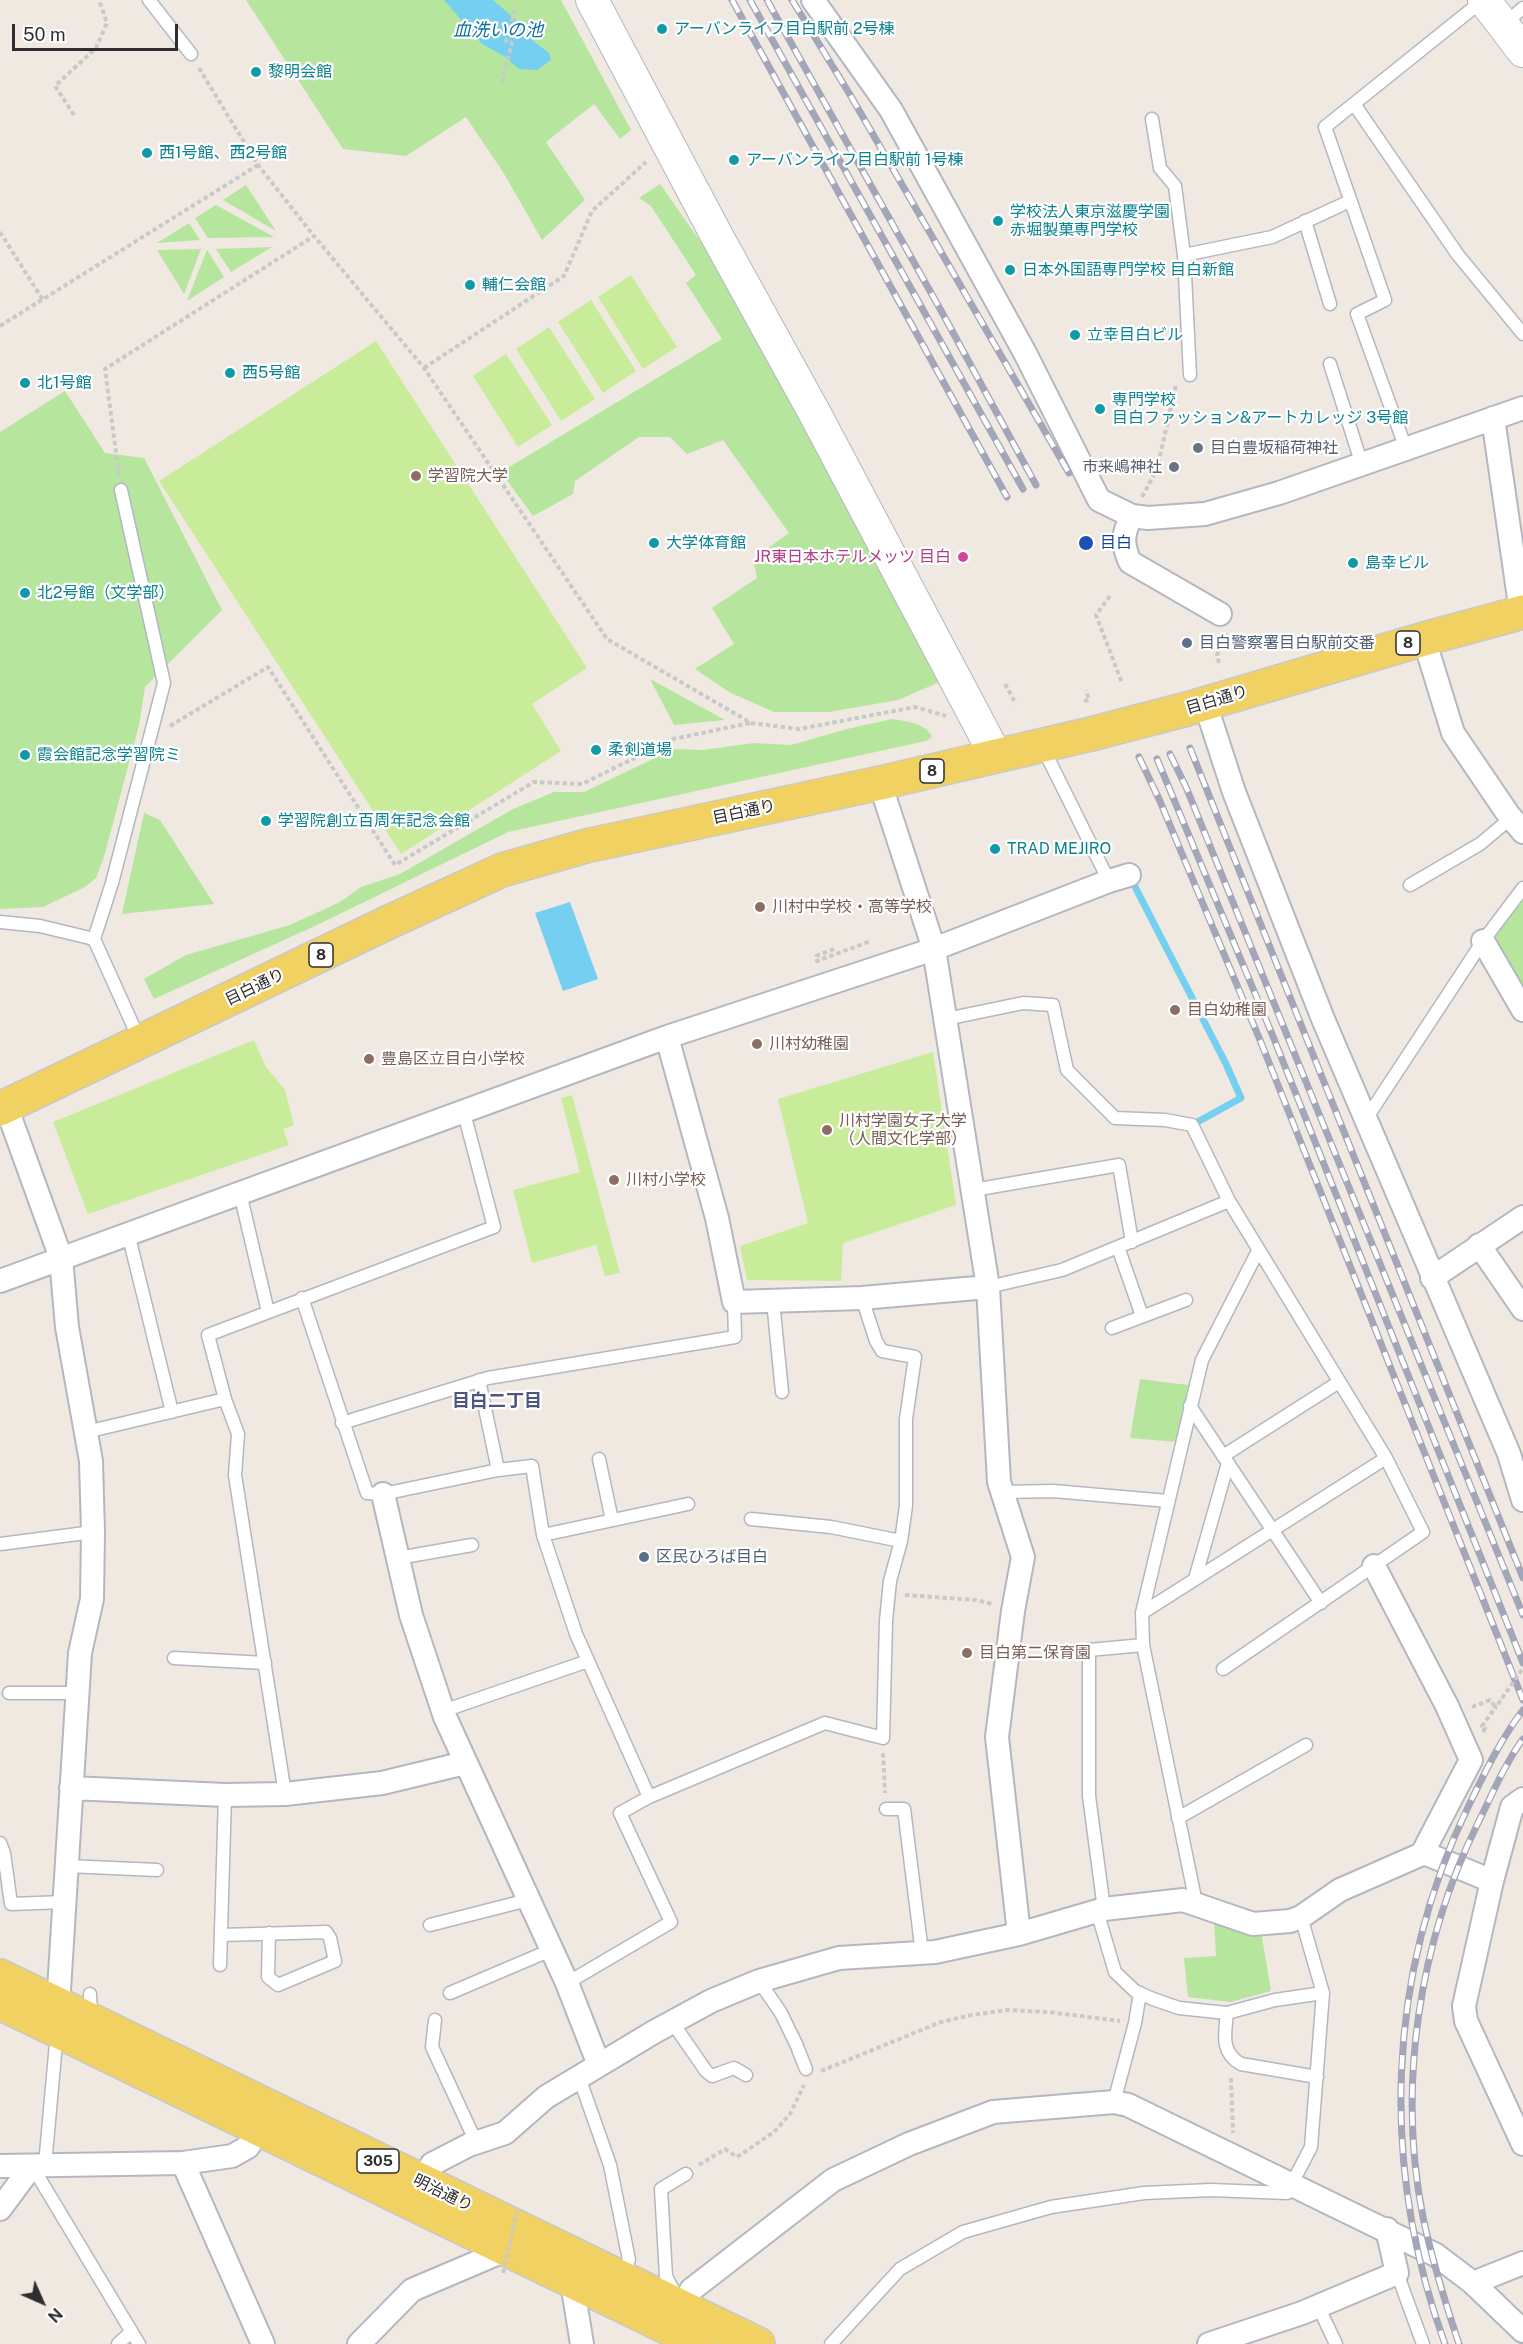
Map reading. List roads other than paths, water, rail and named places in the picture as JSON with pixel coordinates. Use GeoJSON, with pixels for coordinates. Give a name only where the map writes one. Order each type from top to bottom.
{"type":"FeatureCollection","features":[{"type":"Feature","properties":{"kind":"main road","name":"目白通り"},"geometry":{"type":"LineString","coordinates":[[3,1108],[502,870],[586,846],[880,783],[1091,734],[1522,612]]}},
{"type":"Feature","properties":{"kind":"main road","name":"明治通り"},"geometry":{"type":"LineString","coordinates":[[0,1976],[57,2019]]}},
{"type":"Feature","properties":{"kind":"main road","name":"明治通り"},"geometry":{"type":"LineString","coordinates":[[0,2003],[57,2019],[268,2121],[421,2182],[620,2278],[677,2319],[701,2344]]}},
{"type":"Feature","properties":{"kind":"main road","name":"明治通り"},"geometry":{"type":"LineString","coordinates":[[57,2019],[90,2008],[268,2121],[504,2262],[758,2344]]}},
{"type":"Feature","properties":{"kind":"street"},"geometry":{"type":"LineString","coordinates":[[592,0],[996,756]]}},
{"type":"Feature","properties":{"kind":"street"},"geometry":{"type":"LineString","coordinates":[[813,0],[891,110],[1025,353],[1099,500],[1132,516],[1148,518],[1205,514],[1279,493],[1523,408]]}},
{"type":"Feature","properties":{"kind":"street"},"geometry":{"type":"LineString","coordinates":[[1484,0],[1513,17],[1523,51]]}},
{"type":"Feature","properties":{"kind":"street"},"geometry":{"type":"LineString","coordinates":[[1493,418],[1522,612]]}},
{"type":"Feature","properties":{"kind":"street"},"geometry":{"type":"LineString","coordinates":[[1132,516],[1126,528],[1123,548],[1130,562],[1225,621]]}},
{"type":"Feature","properties":{"kind":"street"},"geometry":{"type":"LineString","coordinates":[[1424,639],[1429,648],[1453,734],[1517,825]]}},
{"type":"Feature","properties":{"kind":"street"},"geometry":{"type":"LineString","coordinates":[[1196,706],[1234,792],[1323,1019],[1509,1454],[1523,1500]]}},
{"type":"Feature","properties":{"kind":"street"},"geometry":{"type":"LineString","coordinates":[[880,783],[933,948],[988,1287],[999,1482],[1023,1557],[1013,1611],[997,1737],[1019,1934]]}},
{"type":"Feature","properties":{"kind":"street"},"geometry":{"type":"LineString","coordinates":[[0,1281],[667,1037],[933,948],[1119,878]]}},
{"type":"Feature","properties":{"kind":"street"},"geometry":{"type":"LineString","coordinates":[[1483,941],[1523,1010]]}},
{"type":"Feature","properties":{"kind":"street"},"geometry":{"type":"LineString","coordinates":[[667,1037],[717,1218],[734,1302],[862,1298],[988,1287]]}},
{"type":"Feature","properties":{"kind":"street"},"geometry":{"type":"LineString","coordinates":[[3,1108],[62,1258],[67,1327],[91,1461],[92,1599],[80,1653],[57,2019]]}},
{"type":"Feature","properties":{"kind":"street"},"geometry":{"type":"LineString","coordinates":[[1432,1278],[1523,1217]]}},
{"type":"Feature","properties":{"kind":"street"},"geometry":{"type":"LineString","coordinates":[[1479,1245],[1523,1309]]}},
{"type":"Feature","properties":{"kind":"street"},"geometry":{"type":"LineString","coordinates":[[383,1494],[411,1615],[443,1712],[567,1983],[599,2065]]}},
{"type":"Feature","properties":{"kind":"street"},"geometry":{"type":"LineString","coordinates":[[1374,1566],[1447,1706],[1471,1760],[1422,1854]]}},
{"type":"Feature","properties":{"kind":"street"},"geometry":{"type":"LineString","coordinates":[[71,1788],[225,1795],[285,1794],[382,1783],[465,1763]]}},
{"type":"Feature","properties":{"kind":"street"},"geometry":{"type":"LineString","coordinates":[[1523,1799],[1512,1807],[1492,1881],[1464,2006],[1466,2021],[1523,2144]]}},
{"type":"Feature","properties":{"kind":"street"},"geometry":{"type":"LineString","coordinates":[[421,2182],[432,2164],[476,2142],[505,2133],[546,2097],[711,2001],[759,1981],[839,1958],[935,1952],[1019,1934],[1101,1910],[1183,1900],[1253,1924],[1290,1921],[1300,1917],[1340,1890],[1422,1854],[1492,1881]]}},
{"type":"Feature","properties":{"kind":"street"},"geometry":{"type":"LineString","coordinates":[[677,2319],[691,2290],[834,2180],[891,2153],[993,2112],[1114,2102],[1128,2106],[1226,2152],[1436,2255],[1473,2283],[1523,2331]]}},
{"type":"Feature","properties":{"kind":"street"},"geometry":{"type":"LineString","coordinates":[[0,2166],[183,2163],[231,2156],[248,2147],[268,2121]]}},
{"type":"Feature","properties":{"kind":"street"},"geometry":{"type":"LineString","coordinates":[[183,2163],[263,2344]]}},
{"type":"Feature","properties":{"kind":"street"},"geometry":{"type":"LineString","coordinates":[[0,2209],[38,2165]]}},
{"type":"Feature","properties":{"kind":"street"},"geometry":{"type":"LineString","coordinates":[[1209,2344],[1235,2337],[1318,2306],[1397,2273],[1387,2229]]}},
{"type":"Feature","properties":{"kind":"street"},"geometry":{"type":"LineString","coordinates":[[358,2344],[412,2290],[504,2262]]}},
{"type":"Feature","properties":{"kind":"street"},"geometry":{"type":"LineString","coordinates":[[1473,2283],[1523,2263]]}},
{"type":"Feature","properties":{"kind":"street"},"geometry":{"type":"LineString","coordinates":[[573,2283],[582,2344]]}},
{"type":"Feature","properties":{"kind":"lane"},"geometry":{"type":"LineString","coordinates":[[149,0],[191,54]]}},
{"type":"Feature","properties":{"kind":"lane"},"geometry":{"type":"LineString","coordinates":[[1406,448],[1357,314],[1385,300],[1325,127],[1484,0]]}},
{"type":"Feature","properties":{"kind":"lane"},"geometry":{"type":"LineString","coordinates":[[1354,104],[1458,255],[1523,334]]}},
{"type":"Feature","properties":{"kind":"lane"},"geometry":{"type":"LineString","coordinates":[[1152,119],[1160,168],[1176,186],[1184,255],[1190,375]]}},
{"type":"Feature","properties":{"kind":"lane"},"geometry":{"type":"LineString","coordinates":[[1184,255],[1272,237],[1350,201]]}},
{"type":"Feature","properties":{"kind":"lane"},"geometry":{"type":"LineString","coordinates":[[1305,222],[1330,304]]}},
{"type":"Feature","properties":{"kind":"lane"},"geometry":{"type":"LineString","coordinates":[[1330,364],[1362,465]]}},
{"type":"Feature","properties":{"kind":"lane"},"geometry":{"type":"LineString","coordinates":[[121,490],[164,683],[112,883],[94,939],[140,1042]]}},
{"type":"Feature","properties":{"kind":"lane"},"geometry":{"type":"LineString","coordinates":[[1042,745],[1119,878]]}},
{"type":"Feature","properties":{"kind":"lane"},"geometry":{"type":"LineString","coordinates":[[1410,885],[1517,825]]}},
{"type":"Feature","properties":{"kind":"lane"},"geometry":{"type":"LineString","coordinates":[[1366,1119],[1483,941],[1523,888]]}},
{"type":"Feature","properties":{"kind":"lane"},"geometry":{"type":"LineString","coordinates":[[0,922],[40,926],[94,939]]}},
{"type":"Feature","properties":{"kind":"lane"},"geometry":{"type":"LineString","coordinates":[[946,1019],[1023,1003],[1053,1005],[1067,1070],[1115,1118],[1165,1120],[1192,1125],[1229,1202],[1386,1458],[1423,1532],[1223,1669]]}},
{"type":"Feature","properties":{"kind":"lane"},"geometry":{"type":"LineString","coordinates":[[285,1794],[235,1475],[238,1434],[225,1399],[208,1335],[494,1227],[464,1113]]}},
{"type":"Feature","properties":{"kind":"lane"},"geometry":{"type":"LineString","coordinates":[[973,1190],[1119,1165],[1132,1242]]}},
{"type":"Feature","properties":{"kind":"lane"},"geometry":{"type":"LineString","coordinates":[[240,1193],[268,1312]]}},
{"type":"Feature","properties":{"kind":"lane"},"geometry":{"type":"LineString","coordinates":[[988,1287],[1062,1270],[1229,1202]]}},
{"type":"Feature","properties":{"kind":"lane"},"geometry":{"type":"LineString","coordinates":[[128,1233],[172,1412]]}},
{"type":"Feature","properties":{"kind":"lane"},"geometry":{"type":"LineString","coordinates":[[1118,1247],[1142,1316]]}},
{"type":"Feature","properties":{"kind":"lane"},"geometry":{"type":"LineString","coordinates":[[1196,1903],[1143,1645],[1142,1613],[1202,1360],[1258,1251]]}},
{"type":"Feature","properties":{"kind":"lane"},"geometry":{"type":"LineString","coordinates":[[302,1298],[367,1493],[383,1494],[498,1470],[532,1466],[543,1535],[576,1634],[649,1797]]}},
{"type":"Feature","properties":{"kind":"lane"},"geometry":{"type":"LineString","coordinates":[[567,1983],[671,1922],[620,1813],[649,1797],[825,1723],[883,1738],[890,1581],[901,1541],[906,1506],[906,1419],[915,1357],[882,1351],[876,1341],[862,1298]]}},
{"type":"Feature","properties":{"kind":"lane"},"geometry":{"type":"LineString","coordinates":[[1112,1328],[1186,1300]]}},
{"type":"Feature","properties":{"kind":"lane"},"geometry":{"type":"LineString","coordinates":[[773,1301],[782,1392]]}},
{"type":"Feature","properties":{"kind":"lane"},"geometry":{"type":"LineString","coordinates":[[342,1423],[479,1380],[551,1366],[735,1337],[734,1302]]}},
{"type":"Feature","properties":{"kind":"lane"},"geometry":{"type":"LineString","coordinates":[[479,1380],[498,1470]]}},
{"type":"Feature","properties":{"kind":"lane"},"geometry":{"type":"LineString","coordinates":[[1195,1579],[1225,1460],[1339,1382]]}},
{"type":"Feature","properties":{"kind":"lane"},"geometry":{"type":"LineString","coordinates":[[86,1432],[225,1399]]}},
{"type":"Feature","properties":{"kind":"lane"},"geometry":{"type":"LineString","coordinates":[[1190,1406],[1321,1603]]}},
{"type":"Feature","properties":{"kind":"lane"},"geometry":{"type":"LineString","coordinates":[[1142,1613],[1386,1458]]}},
{"type":"Feature","properties":{"kind":"lane"},"geometry":{"type":"LineString","coordinates":[[599,1459],[612,1520]]}},
{"type":"Feature","properties":{"kind":"lane"},"geometry":{"type":"LineString","coordinates":[[1002,1492],[1053,1491],[1168,1501]]}},
{"type":"Feature","properties":{"kind":"lane"},"geometry":{"type":"LineString","coordinates":[[543,1535],[688,1504]]}},
{"type":"Feature","properties":{"kind":"lane"},"geometry":{"type":"LineString","coordinates":[[752,1519],[831,1527],[901,1541]]}},
{"type":"Feature","properties":{"kind":"lane"},"geometry":{"type":"LineString","coordinates":[[0,1545],[93,1532]]}},
{"type":"Feature","properties":{"kind":"lane"},"geometry":{"type":"LineString","coordinates":[[398,1558],[471,1545]]}},
{"type":"Feature","properties":{"kind":"lane"},"geometry":{"type":"LineString","coordinates":[[1143,1645],[1089,1650],[1089,1796],[1101,1910],[1115,1972],[1140,1994],[1179,2007],[1227,2013],[1275,2000],[1323,1993]]}},
{"type":"Feature","properties":{"kind":"lane"},"geometry":{"type":"LineString","coordinates":[[174,1658],[265,1663]]}},
{"type":"Feature","properties":{"kind":"lane"},"geometry":{"type":"LineString","coordinates":[[443,1712],[588,1661]]}},
{"type":"Feature","properties":{"kind":"lane"},"geometry":{"type":"LineString","coordinates":[[9,1693],[77,1692]]}},
{"type":"Feature","properties":{"kind":"lane"},"geometry":{"type":"LineString","coordinates":[[1178,1818],[1306,1745]]}},
{"type":"Feature","properties":{"kind":"lane"},"geometry":{"type":"LineString","coordinates":[[220,1965],[225,1795]]}},
{"type":"Feature","properties":{"kind":"lane"},"geometry":{"type":"LineString","coordinates":[[886,1809],[904,1809],[922,1953]]}},
{"type":"Feature","properties":{"kind":"lane"},"geometry":{"type":"LineString","coordinates":[[0,1843],[4,1853],[11,1904],[64,1902]]}},
{"type":"Feature","properties":{"kind":"lane"},"geometry":{"type":"LineString","coordinates":[[67,1866],[157,1870]]}},
{"type":"Feature","properties":{"kind":"lane"},"geometry":{"type":"LineString","coordinates":[[430,1925],[528,1900]]}},
{"type":"Feature","properties":{"kind":"lane"},"geometry":{"type":"LineString","coordinates":[[831,2344],[900,2269],[963,2232],[1051,2207],[1144,2193],[1211,2190],[1287,2193],[1311,2147],[1323,1993],[1300,1917]]}},
{"type":"Feature","properties":{"kind":"lane"},"geometry":{"type":"LineString","coordinates":[[222,1935],[269,1933],[326,1932],[330,1938],[335,1961],[278,1985],[268,1977],[269,1933]]}},
{"type":"Feature","properties":{"kind":"lane"},"geometry":{"type":"LineString","coordinates":[[450,1993],[551,1950]]}},
{"type":"Feature","properties":{"kind":"lane"},"geometry":{"type":"LineString","coordinates":[[759,1981],[781,2013],[797,2047],[805,2076]]}},
{"type":"Feature","properties":{"kind":"lane"},"geometry":{"type":"LineString","coordinates":[[1114,2102],[1135,2024],[1140,1994]]}},
{"type":"Feature","properties":{"kind":"lane"},"geometry":{"type":"LineString","coordinates":[[1227,2013],[1224,2044],[1232,2059],[1241,2064],[1317,2077]]}},
{"type":"Feature","properties":{"kind":"lane"},"geometry":{"type":"LineString","coordinates":[[57,2019],[38,2165],[139,2344]]}},
{"type":"Feature","properties":{"kind":"lane"},"geometry":{"type":"LineString","coordinates":[[435,2020],[432,2047],[476,2142]]}},
{"type":"Feature","properties":{"kind":"lane"},"geometry":{"type":"LineString","coordinates":[[672,2022],[712,2076],[734,2068],[746,2076]]}},
{"type":"Feature","properties":{"kind":"lane"},"geometry":{"type":"LineString","coordinates":[[579,2077],[610,2165],[629,2260],[620,2278]]}},
{"type":"Feature","properties":{"kind":"lane"},"geometry":{"type":"LineString","coordinates":[[677,2319],[666,2276],[660,2189],[686,2174]]}},
{"type":"Feature","properties":{"kind":"lane"},"geometry":{"type":"LineString","coordinates":[[1397,2273],[1423,2344]]}},
{"type":"Feature","properties":{"kind":"lane"},"geometry":{"type":"LineString","coordinates":[[1318,2306],[1336,2344]]}},
{"type":"Feature","properties":{"kind":"lane"},"geometry":{"type":"LineString","coordinates":[[118,2344],[131,2332]]}},
{"type":"Feature","properties":{"kind":"water","name":"血洗いの池"},"geometry":{"type":"Polygon","coordinates":[[[444,0],[493,0],[515,19],[533,41],[549,53],[551,60],[537,70],[519,69],[504,56],[482,44],[444,0]]]}},
{"type":"Feature","properties":{"kind":"water"},"geometry":{"type":"Polygon","coordinates":[[[570,902],[598,979],[563,991],[535,913],[570,902]]]}},
{"type":"Feature","properties":{"kind":"waterway"},"geometry":{"type":"LineString","coordinates":[[1130,877],[1226,1064],[1241,1098],[1192,1125]]}},
{"type":"Feature","properties":{"kind":"railway"},"geometry":{"type":"LineString","coordinates":[[732,0],[1007,497]]}},
{"type":"Feature","properties":{"kind":"railway"},"geometry":{"type":"LineString","coordinates":[[750,0],[1023,489]]}},
{"type":"Feature","properties":{"kind":"railway"},"geometry":{"type":"LineString","coordinates":[[767,0],[1036,485]]}},
{"type":"Feature","properties":{"kind":"railway"},"geometry":{"type":"LineString","coordinates":[[792,0],[849,93],[1069,473]]}},
{"type":"Feature","properties":{"kind":"railway"},"geometry":{"type":"LineString","coordinates":[[1190,748],[1523,1578]]}},
{"type":"Feature","properties":{"kind":"railway"},"geometry":{"type":"LineString","coordinates":[[1170,754],[1186,787],[1523,1615]]}},
{"type":"Feature","properties":{"kind":"railway"},"geometry":{"type":"LineString","coordinates":[[1139,757],[1159,799],[1260,1040],[1523,1700]]}},
{"type":"Feature","properties":{"kind":"railway"},"geometry":{"type":"LineString","coordinates":[[1157,759],[1272,1034],[1523,1663]]}},
{"type":"Feature","properties":{"kind":"railway"},"geometry":{"type":"LineString","coordinates":[[1445,2344],[1424,2277],[1410,2209],[1402,2140],[1402,2072],[1408,2004],[1421,1936],[1441,1870],[1487,1768],[1523,1710]]}},
{"type":"Feature","properties":{"kind":"railway"},"geometry":{"type":"LineString","coordinates":[[1459,2344],[1430,2249],[1423,2217],[1415,2167],[1412,2117],[1413,2066],[1428,1965],[1441,1916],[1478,1823],[1510,1759],[1523,1739]]}},
{"type":"Feature","properties":{"kind":"place","name":"アーバンライフ目白駅前 2号棟"},"geometry":{"type":"Point","coordinates":[662,29]}},
{"type":"Feature","properties":{"kind":"place","name":"黎明会館"},"geometry":{"type":"Point","coordinates":[256,72]}},
{"type":"Feature","properties":{"kind":"place","name":"西1号館、西2号館"},"geometry":{"type":"Point","coordinates":[147,153]}},
{"type":"Feature","properties":{"kind":"place","name":"アーバンライフ目白駅前 1号棟"},"geometry":{"type":"Point","coordinates":[734,160]}},
{"type":"Feature","properties":{"kind":"place","name":"学校法人東京滋慶学園 赤堀製菓専門学校"},"geometry":{"type":"Point","coordinates":[998,221]}},
{"type":"Feature","properties":{"kind":"place","name":"日本外国語専門学校 目白新館"},"geometry":{"type":"Point","coordinates":[1010,270]}},
{"type":"Feature","properties":{"kind":"place","name":"輔仁会館"},"geometry":{"type":"Point","coordinates":[470,285]}},
{"type":"Feature","properties":{"kind":"place","name":"立幸目白ビル"},"geometry":{"type":"Point","coordinates":[1075,335]}},
{"type":"Feature","properties":{"kind":"place","name":"西5号館"},"geometry":{"type":"Point","coordinates":[230,373]}},
{"type":"Feature","properties":{"kind":"place","name":"北1号館"},"geometry":{"type":"Point","coordinates":[25,383]}},
{"type":"Feature","properties":{"kind":"place","name":"専門学校 目白ファッション&アートカレッジ 3号館"},"geometry":{"type":"Point","coordinates":[1100,409]}},
{"type":"Feature","properties":{"kind":"place","name":"目白豊坂稲荷神社"},"geometry":{"type":"Point","coordinates":[1198,448]}},
{"type":"Feature","properties":{"kind":"place","name":"市来嶋神社"},"geometry":{"type":"Point","coordinates":[1174,467]}},
{"type":"Feature","properties":{"kind":"place","name":"学習院大学"},"geometry":{"type":"Point","coordinates":[416,476]}},
{"type":"Feature","properties":{"kind":"place","name":"大学体育館"},"geometry":{"type":"Point","coordinates":[654,543]}},
{"type":"Feature","properties":{"kind":"place","name":"目白"},"geometry":{"type":"Point","coordinates":[1086,543]}},
{"type":"Feature","properties":{"kind":"place","name":"JR東日本ホテルメッツ 目白"},"geometry":{"type":"Point","coordinates":[963,557]}},
{"type":"Feature","properties":{"kind":"place","name":"島幸ビル"},"geometry":{"type":"Point","coordinates":[1353,563]}},
{"type":"Feature","properties":{"kind":"place","name":"北2号館（文学部）"},"geometry":{"type":"Point","coordinates":[25,593]}},
{"type":"Feature","properties":{"kind":"place","name":"目白警察署目白駅前交番"},"geometry":{"type":"Point","coordinates":[1187,643]}},
{"type":"Feature","properties":{"kind":"place","name":"柔剣道場"},"geometry":{"type":"Point","coordinates":[596,750]}},
{"type":"Feature","properties":{"kind":"place","name":"霞会館記念学習院ミ"},"geometry":{"type":"Point","coordinates":[25,755]}},
{"type":"Feature","properties":{"kind":"place","name":"学習院創立百周年記念会館"},"geometry":{"type":"Point","coordinates":[266,821]}},
{"type":"Feature","properties":{"kind":"place","name":"TRAD MEJIRO"},"geometry":{"type":"Point","coordinates":[995,849]}},
{"type":"Feature","properties":{"kind":"place","name":"川村中学校・高等学校"},"geometry":{"type":"Point","coordinates":[760,907]}},
{"type":"Feature","properties":{"kind":"place","name":"目白幼稚園"},"geometry":{"type":"Point","coordinates":[1175,1010]}},
{"type":"Feature","properties":{"kind":"place","name":"川村幼稚園"},"geometry":{"type":"Point","coordinates":[757,1044]}},
{"type":"Feature","properties":{"kind":"place","name":"豊島区立目白小学校"},"geometry":{"type":"Point","coordinates":[369,1059]}},
{"type":"Feature","properties":{"kind":"place","name":"川村学園女子大学 （人間文化学部）"},"geometry":{"type":"Point","coordinates":[827,1130]}},
{"type":"Feature","properties":{"kind":"place","name":"川村小学校"},"geometry":{"type":"Point","coordinates":[614,1180]}},
{"type":"Feature","properties":{"kind":"place","name":"区民ひろば目白"},"geometry":{"type":"Point","coordinates":[644,1557]}},
{"type":"Feature","properties":{"kind":"place","name":"目白第二保育園"},"geometry":{"type":"Point","coordinates":[967,1653]}},
{"type":"Feature","properties":{"kind":"district","name":"目白二丁目"},"geometry":{"type":"Point","coordinates":[497,1401]}}]}
